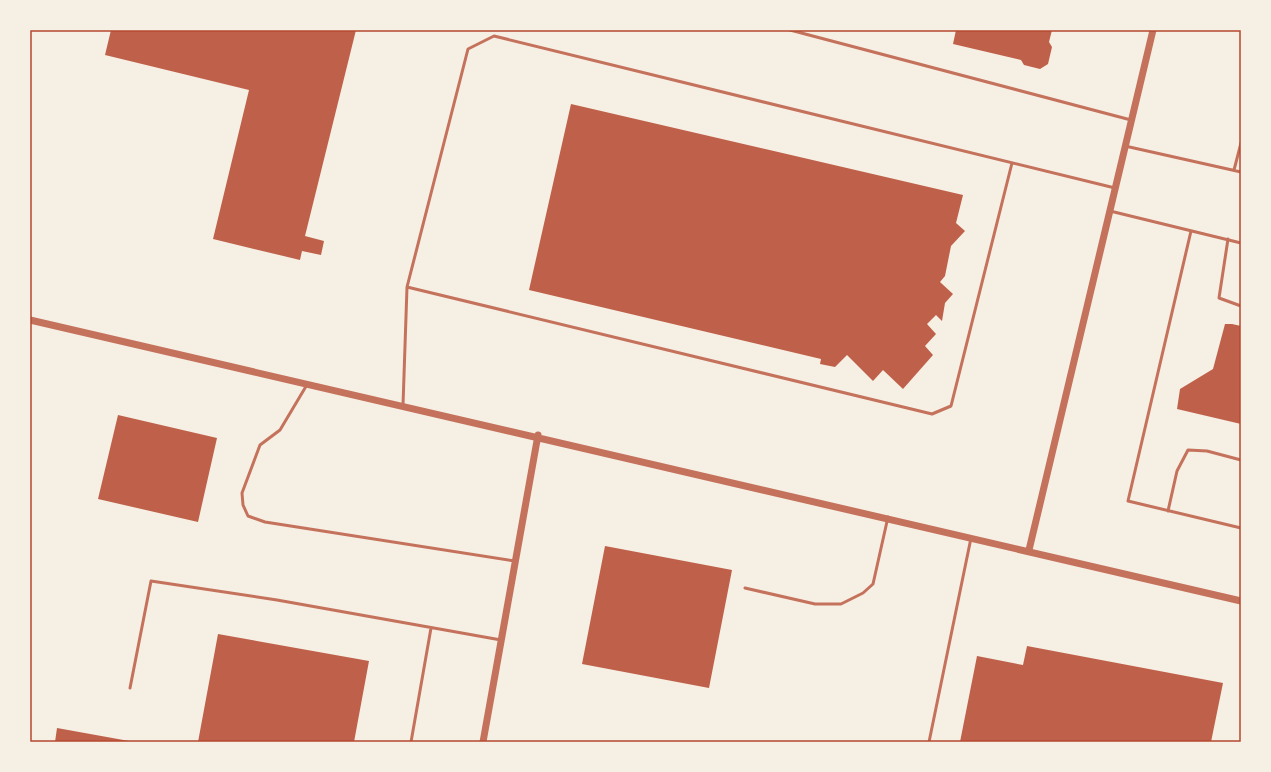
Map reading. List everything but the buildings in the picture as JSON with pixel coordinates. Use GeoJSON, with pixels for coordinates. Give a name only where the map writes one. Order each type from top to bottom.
{"type":"FeatureCollection","features":[{"type":"Feature","properties":{"kind":"street"},"geometry":{"type":"LineString","coordinates":[[1029,550],[1153,30]]}},
{"type":"Feature","properties":{"kind":"street"},"geometry":{"type":"LineString","coordinates":[[30,320],[538,435],[971,536],[1241,601]]}},
{"type":"Feature","properties":{"kind":"street"},"geometry":{"type":"LineString","coordinates":[[483,742],[538,435]]}},
{"type":"Feature","properties":{"kind":"lane"},"geometry":{"type":"LineString","coordinates":[[790,30],[1131,120]]}},
{"type":"Feature","properties":{"kind":"lane"},"geometry":{"type":"LineString","coordinates":[[403,405],[407,288],[468,49],[494,36],[1115,188]]}},
{"type":"Feature","properties":{"kind":"lane"},"geometry":{"type":"LineString","coordinates":[[1234,170],[1241,143]]}},
{"type":"Feature","properties":{"kind":"lane"},"geometry":{"type":"LineString","coordinates":[[1125,146],[1241,172]]}},
{"type":"Feature","properties":{"kind":"lane"},"geometry":{"type":"LineString","coordinates":[[407,288],[932,414],[951,406],[1012,163]]}},
{"type":"Feature","properties":{"kind":"lane"},"geometry":{"type":"LineString","coordinates":[[1110,211],[1241,243]]}},
{"type":"Feature","properties":{"kind":"lane"},"geometry":{"type":"LineString","coordinates":[[1191,231],[1128,501],[1241,528]]}},
{"type":"Feature","properties":{"kind":"lane"},"geometry":{"type":"LineString","coordinates":[[1228,240],[1219,298],[1241,306]]}},
{"type":"Feature","properties":{"kind":"lane"},"geometry":{"type":"LineString","coordinates":[[308,383],[280,430],[260,445],[242,493],[243,505],[248,516],[265,522],[515,561]]}},
{"type":"Feature","properties":{"kind":"lane"},"geometry":{"type":"LineString","coordinates":[[1168,511],[1177,472],[1188,450],[1207,451],[1241,460]]}},
{"type":"Feature","properties":{"kind":"lane"},"geometry":{"type":"LineString","coordinates":[[745,588],[815,604],[841,604],[858,596],[873,584],[888,517]]}},
{"type":"Feature","properties":{"kind":"lane"},"geometry":{"type":"LineString","coordinates":[[929,742],[971,536]]}},
{"type":"Feature","properties":{"kind":"lane"},"geometry":{"type":"LineString","coordinates":[[130,688],[152,581],[277,600],[501,640]]}},
{"type":"Feature","properties":{"kind":"lane"},"geometry":{"type":"LineString","coordinates":[[411,742],[431,628]]}}]}
